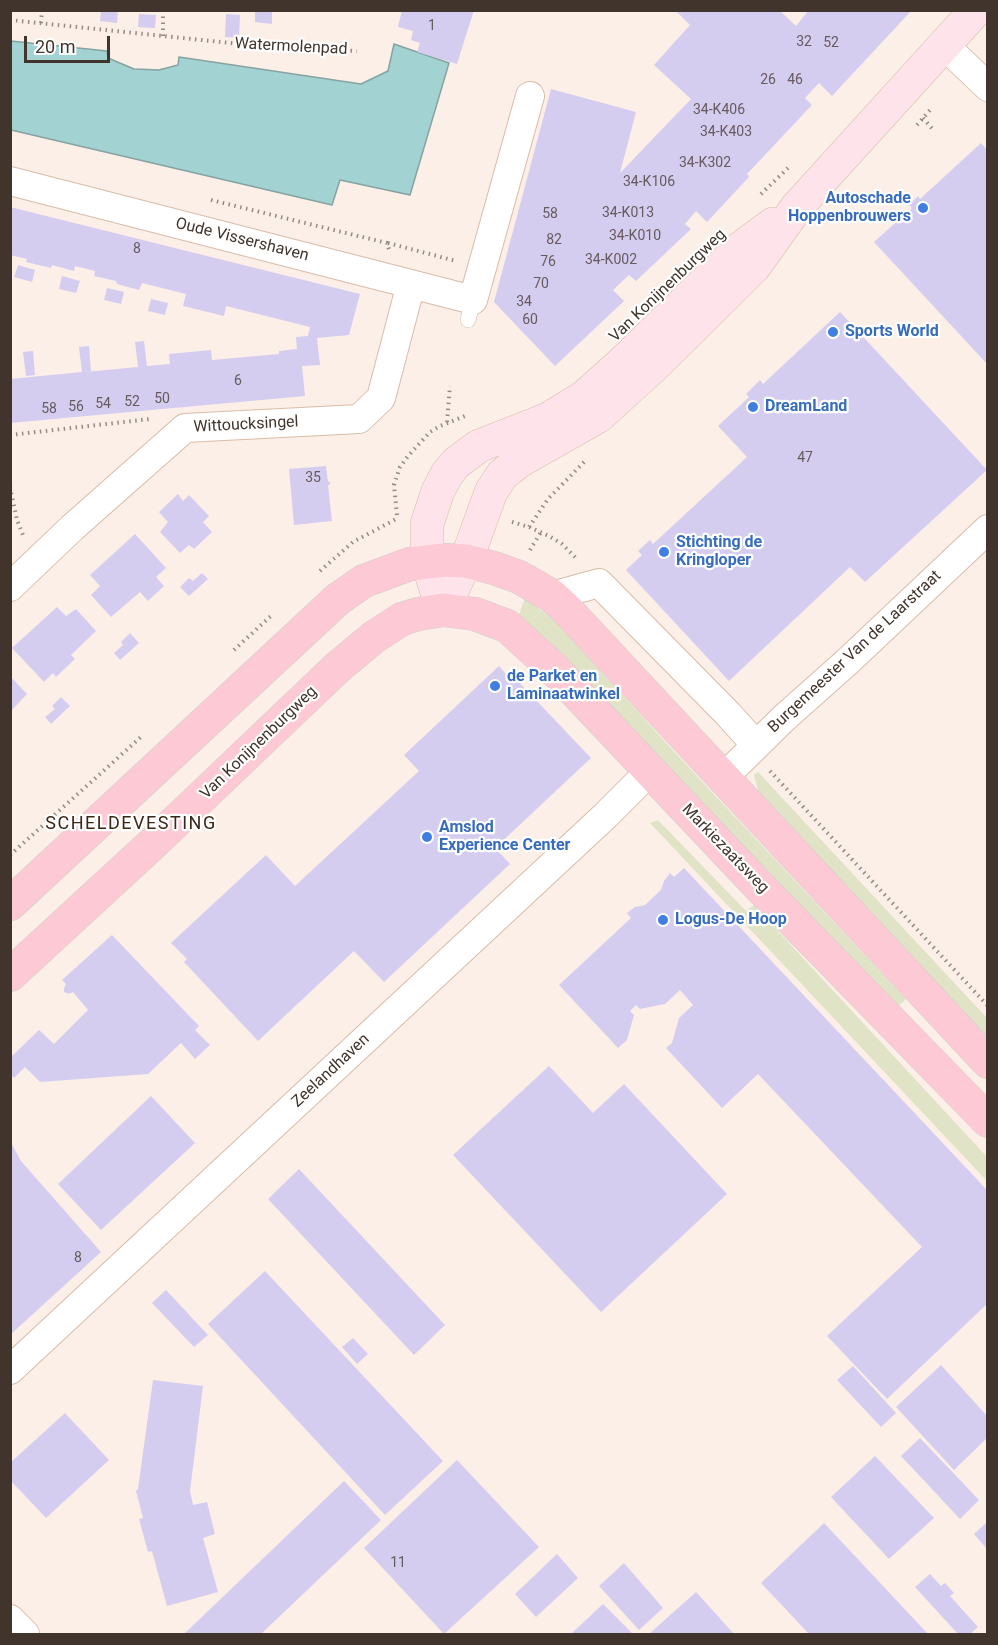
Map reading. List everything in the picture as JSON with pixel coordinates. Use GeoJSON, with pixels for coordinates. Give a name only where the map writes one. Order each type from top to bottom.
{"type":"FeatureCollection","features":[{"type":"Feature","properties":{"kind":"main road","name":"Van Konijnenburgweg"},"geometry":{"type":"LineString","coordinates":[[443,610],[466,561],[491,492],[502,475],[518,462],[599,416],[626,393],[754,267],[796,207],[960,23]]}},
{"type":"Feature","properties":{"kind":"main road","name":"Van Konijnenburgweg"},"geometry":{"type":"LineString","coordinates":[[443,610],[427,561],[426,538],[430,511],[447,474],[456,463],[479,446],[548,419],[584,397],[738,250],[796,207]]}},
{"type":"Feature","properties":{"kind":"main road"},"geometry":{"type":"LineString","coordinates":[[10,904],[338,599],[364,581],[380,574],[427,561],[466,561],[519,577],[552,596],[724,777],[987,1062]]}},
{"type":"Feature","properties":{"kind":"main road","name":"Van Konijnenburgweg"},"geometry":{"type":"LineString","coordinates":[[10,975],[356,652],[402,619],[443,610]]}},
{"type":"Feature","properties":{"kind":"main road","name":"Markiezaatsweg"},"geometry":{"type":"LineString","coordinates":[[443,610],[487,617],[515,632],[552,667],[987,1121]]}},
{"type":"Feature","properties":{"kind":"street"},"geometry":{"type":"LineString","coordinates":[[960,23],[987,87]]}},
{"type":"Feature","properties":{"kind":"street"},"geometry":{"type":"LineString","coordinates":[[482,268],[530,96]]}},
{"type":"Feature","properties":{"kind":"street","name":"Oude Vissershaven"},"geometry":{"type":"LineString","coordinates":[[10,181],[411,284],[470,310],[482,268]]}},
{"type":"Feature","properties":{"kind":"street","name":"Wittoucksingel"},"geometry":{"type":"LineString","coordinates":[[10,587],[185,428],[359,419],[381,398],[411,284]]}},
{"type":"Feature","properties":{"kind":"street","name":"Burgemeester Van de Laarstraat"},"geometry":{"type":"LineString","coordinates":[[724,777],[987,529]]}},
{"type":"Feature","properties":{"kind":"street"},"geometry":{"type":"LineString","coordinates":[[552,596],[599,583],[728,714],[756,746]]}},
{"type":"Feature","properties":{"kind":"street","name":"Zeelandhaven"},"geometry":{"type":"LineString","coordinates":[[10,1370],[605,816],[650,771]]}},
{"type":"Feature","properties":{"kind":"street"},"geometry":{"type":"LineString","coordinates":[[10,1619],[25,1635]]}},
{"type":"Feature","properties":{"kind":"path"},"geometry":{"type":"LineString","coordinates":[[42,10],[42,23]]}},
{"type":"Feature","properties":{"kind":"path"},"geometry":{"type":"LineString","coordinates":[[163,36],[164,10]]}},
{"type":"Feature","properties":{"kind":"path","name":"Watermolenpad"},"geometry":{"type":"LineString","coordinates":[[10,20],[250,45],[357,51]]}},
{"type":"Feature","properties":{"kind":"path"},"geometry":{"type":"LineString","coordinates":[[759,196],[790,165]]}},
{"type":"Feature","properties":{"kind":"path"},"geometry":{"type":"LineString","coordinates":[[387,243],[482,268]]}},
{"type":"Feature","properties":{"kind":"path"},"geometry":{"type":"LineString","coordinates":[[447,422],[450,386]]}},
{"type":"Feature","properties":{"kind":"path"},"geometry":{"type":"LineString","coordinates":[[397,519],[394,485],[400,467],[420,440],[430,432],[447,422],[468,415]]}},
{"type":"Feature","properties":{"kind":"path"},"geometry":{"type":"LineString","coordinates":[[10,435],[174,417],[185,428]]}},
{"type":"Feature","properties":{"kind":"path"},"geometry":{"type":"LineString","coordinates":[[10,487],[17,520],[34,564]]}},
{"type":"Feature","properties":{"kind":"path"},"geometry":{"type":"LineString","coordinates":[[530,527],[562,544],[599,583]]}},
{"type":"Feature","properties":{"kind":"path"},"geometry":{"type":"LineString","coordinates":[[756,746],[763,763],[987,1006]]}},
{"type":"Feature","properties":{"kind":"green space"},"geometry":{"type":"Polygon","coordinates":[[[525,597],[558,624],[906,999],[896,1009],[519,615],[525,597]]]}},
{"type":"Feature","properties":{"kind":"green space"},"geometry":{"type":"Polygon","coordinates":[[[758,772],[987,1018],[987,1040],[760,798],[754,775],[758,772]]]}},
{"type":"Feature","properties":{"kind":"green space"},"geometry":{"type":"Polygon","coordinates":[[[658,820],[746,911],[754,905],[987,1157],[987,1181],[650,823],[658,820]]]}},
{"type":"Feature","properties":{"kind":"water"},"geometry":{"type":"Polygon","coordinates":[[[11,41],[107,51],[108,58],[134,69],[159,70],[178,65],[179,57],[361,84],[388,71],[394,44],[449,63],[410,195],[340,180],[332,205],[11,130],[11,41]]]}},
{"type":"Feature","properties":{"kind":"building"},"geometry":{"type":"Polygon","coordinates":[[[101,10],[118,10],[117,23],[100,21],[101,10]]]}},
{"type":"Feature","properties":{"kind":"building"},"geometry":{"type":"Polygon","coordinates":[[[255,10],[272,10],[272,24],[255,22],[255,10]]]}},
{"type":"Feature","properties":{"kind":"building"},"geometry":{"type":"Polygon","coordinates":[[[402,10],[474,10],[457,64],[417,52],[420,43],[411,40],[413,31],[398,27],[402,10]]]}},
{"type":"Feature","properties":{"kind":"building"},"geometry":{"type":"Polygon","coordinates":[[[675,10],[779,10],[796,26],[809,10],[912,10],[832,96],[819,83],[805,98],[812,105],[747,174],[749,177],[707,222],[696,211],[685,224],[691,229],[636,281],[629,275],[613,290],[624,301],[555,366],[494,302],[551,89],[636,112],[620,173],[691,99],[654,65],[690,25],[675,10]]]}},
{"type":"Feature","properties":{"kind":"building"},"geometry":{"type":"Polygon","coordinates":[[[139,14],[156,15],[155,28],[138,27],[139,14]]]}},
{"type":"Feature","properties":{"kind":"building"},"geometry":{"type":"Polygon","coordinates":[[[226,14],[240,15],[239,38],[225,37],[226,14]]]}},
{"type":"Feature","properties":{"kind":"building"},"geometry":{"type":"Polygon","coordinates":[[[981,143],[987,150],[987,364],[874,242],[912,208],[909,205],[918,196],[920,199],[981,143]]]}},
{"type":"Feature","properties":{"kind":"building"},"geometry":{"type":"Polygon","coordinates":[[[10,207],[360,294],[349,335],[317,338],[320,365],[302,366],[305,396],[10,423],[10,379],[82,372],[79,347],[89,346],[91,371],[85,372],[138,367],[135,342],[144,341],[147,366],[170,364],[169,354],[211,350],[212,360],[279,354],[279,351],[297,349],[296,337],[308,336],[310,327],[226,306],[224,316],[183,306],[186,294],[142,283],[139,290],[94,276],[95,271],[75,266],[74,271],[52,265],[51,268],[26,262],[27,259],[10,255],[10,207]]]}},
{"type":"Feature","properties":{"kind":"building"},"geometry":{"type":"Polygon","coordinates":[[[18,265],[35,270],[32,282],[14,277],[18,265]]]}},
{"type":"Feature","properties":{"kind":"building"},"geometry":{"type":"Polygon","coordinates":[[[62,276],[80,281],[76,293],[59,289],[62,276]]]}},
{"type":"Feature","properties":{"kind":"building"},"geometry":{"type":"Polygon","coordinates":[[[107,288],[124,292],[121,304],[104,300],[107,288]]]}},
{"type":"Feature","properties":{"kind":"building"},"geometry":{"type":"Polygon","coordinates":[[[151,299],[168,303],[165,315],[148,311],[151,299]]]}},
{"type":"Feature","properties":{"kind":"building"},"geometry":{"type":"Polygon","coordinates":[[[840,312],[987,470],[865,582],[850,567],[729,681],[626,570],[642,555],[638,551],[650,540],[653,544],[747,457],[718,426],[749,397],[746,394],[760,380],[763,384],[840,312]]]}},
{"type":"Feature","properties":{"kind":"building"},"geometry":{"type":"Polygon","coordinates":[[[33,351],[35,375],[26,376],[23,352],[33,351]]]}},
{"type":"Feature","properties":{"kind":"building"},"geometry":{"type":"Polygon","coordinates":[[[326,466],[328,482],[330,481],[328,485],[332,521],[294,525],[289,469],[326,466]]]}},
{"type":"Feature","properties":{"kind":"building"},"geometry":{"type":"Polygon","coordinates":[[[178,494],[183,501],[189,495],[209,516],[203,522],[212,532],[194,549],[189,545],[180,553],[160,532],[168,522],[159,512],[178,494]]]}},
{"type":"Feature","properties":{"kind":"building"},"geometry":{"type":"Polygon","coordinates":[[[135,534],[166,568],[156,577],[164,586],[148,601],[140,592],[111,617],[91,595],[100,586],[90,575],[135,534]]]}},
{"type":"Feature","properties":{"kind":"building"},"geometry":{"type":"Polygon","coordinates":[[[202,573],[208,579],[189,596],[180,587],[189,578],[193,581],[202,573]]]}},
{"type":"Feature","properties":{"kind":"building"},"geometry":{"type":"Polygon","coordinates":[[[57,607],[66,616],[76,609],[96,631],[71,655],[75,659],[56,677],[53,673],[44,682],[12,648],[57,607]]]}},
{"type":"Feature","properties":{"kind":"building"},"geometry":{"type":"Polygon","coordinates":[[[130,633],[139,643],[120,660],[114,653],[123,645],[121,642],[130,633]]]}},
{"type":"Feature","properties":{"kind":"building"},"geometry":{"type":"Polygon","coordinates":[[[499,666],[513,682],[516,679],[591,758],[495,848],[510,864],[384,982],[354,951],[258,1041],[184,962],[187,959],[171,943],[266,855],[295,886],[419,771],[404,755],[499,666]]]}},
{"type":"Feature","properties":{"kind":"building"},"geometry":{"type":"Polygon","coordinates":[[[10,676],[27,694],[10,712],[10,676]]]}},
{"type":"Feature","properties":{"kind":"building"},"geometry":{"type":"Polygon","coordinates":[[[61,697],[70,706],[51,724],[45,717],[55,709],[52,706],[61,697]]]}},
{"type":"Feature","properties":{"kind":"building"},"geometry":{"type":"Polygon","coordinates":[[[684,868],[987,1190],[987,1304],[887,1399],[827,1336],[922,1247],[758,1074],[722,1108],[666,1048],[672,1043],[679,1018],[693,1005],[680,990],[665,1004],[640,1009],[636,1005],[630,1011],[634,1015],[627,1040],[618,1048],[559,985],[631,918],[627,913],[635,907],[645,905],[661,890],[670,873],[674,877],[684,868]]]}},
{"type":"Feature","properties":{"kind":"building"},"geometry":{"type":"Polygon","coordinates":[[[112,935],[199,1026],[195,1030],[210,1045],[195,1059],[181,1043],[148,1074],[40,1082],[25,1067],[14,1078],[10,1074],[10,1058],[39,1030],[54,1044],[88,1010],[73,992],[69,994],[64,992],[66,984],[62,980],[112,935]]]}},
{"type":"Feature","properties":{"kind":"building"},"geometry":{"type":"Polygon","coordinates":[[[549,1066],[593,1113],[624,1084],[727,1194],[601,1312],[453,1155],[549,1066]]]}},
{"type":"Feature","properties":{"kind":"building"},"geometry":{"type":"Polygon","coordinates":[[[151,1096],[195,1143],[101,1230],[58,1184],[151,1096]]]}},
{"type":"Feature","properties":{"kind":"building"},"geometry":{"type":"Polygon","coordinates":[[[10,1141],[21,1161],[101,1252],[10,1335],[10,1141]]]}},
{"type":"Feature","properties":{"kind":"building"},"geometry":{"type":"Polygon","coordinates":[[[299,1169],[445,1325],[414,1355],[268,1199],[299,1169]]]}},
{"type":"Feature","properties":{"kind":"building"},"geometry":{"type":"Polygon","coordinates":[[[265,1271],[443,1461],[385,1515],[208,1324],[265,1271]]]}},
{"type":"Feature","properties":{"kind":"building"},"geometry":{"type":"Polygon","coordinates":[[[166,1290],[208,1335],[194,1347],[152,1303],[166,1290]]]}},
{"type":"Feature","properties":{"kind":"building"},"geometry":{"type":"Polygon","coordinates":[[[353,1338],[368,1354],[357,1364],[342,1347],[353,1338]]]}},
{"type":"Feature","properties":{"kind":"building"},"geometry":{"type":"Polygon","coordinates":[[[941,1365],[987,1416],[987,1438],[954,1470],[896,1407],[941,1365]]]}},
{"type":"Feature","properties":{"kind":"building"},"geometry":{"type":"Polygon","coordinates":[[[853,1366],[896,1413],[881,1427],[837,1380],[853,1366]]]}},
{"type":"Feature","properties":{"kind":"building"},"geometry":{"type":"Polygon","coordinates":[[[153,1380],[203,1386],[190,1491],[193,1505],[207,1502],[215,1534],[203,1538],[218,1592],[167,1606],[152,1551],[148,1552],[139,1519],[143,1518],[136,1491],[153,1380]]]}},
{"type":"Feature","properties":{"kind":"building"},"geometry":{"type":"Polygon","coordinates":[[[65,1413],[109,1460],[46,1518],[10,1480],[10,1463],[65,1413]]]}},
{"type":"Feature","properties":{"kind":"building"},"geometry":{"type":"Polygon","coordinates":[[[920,1438],[979,1500],[960,1519],[901,1456],[920,1438]]]}},
{"type":"Feature","properties":{"kind":"building"},"geometry":{"type":"Polygon","coordinates":[[[875,1456],[934,1518],[889,1559],[831,1497],[875,1456]]]}},
{"type":"Feature","properties":{"kind":"building"},"geometry":{"type":"Polygon","coordinates":[[[457,1460],[539,1547],[444,1634],[364,1548],[457,1460]]]}},
{"type":"Feature","properties":{"kind":"building"},"geometry":{"type":"Polygon","coordinates":[[[344,1481],[381,1520],[261,1634],[184,1634],[344,1481]]]}},
{"type":"Feature","properties":{"kind":"building"},"geometry":{"type":"Polygon","coordinates":[[[987,1522],[987,1549],[974,1534],[987,1522]]]}},
{"type":"Feature","properties":{"kind":"building"},"geometry":{"type":"Polygon","coordinates":[[[824,1523],[928,1634],[809,1634],[761,1583],[824,1523]]]}},
{"type":"Feature","properties":{"kind":"building"},"geometry":{"type":"Polygon","coordinates":[[[557,1554],[578,1578],[536,1617],[515,1594],[557,1554]]]}},
{"type":"Feature","properties":{"kind":"building"},"geometry":{"type":"Polygon","coordinates":[[[624,1563],[663,1608],[639,1630],[599,1586],[624,1563]]]}},
{"type":"Feature","properties":{"kind":"building"},"geometry":{"type":"Polygon","coordinates":[[[930,1574],[941,1586],[945,1583],[954,1593],[950,1596],[978,1627],[970,1634],[958,1634],[915,1587],[930,1574]]]}},
{"type":"Feature","properties":{"kind":"building"},"geometry":{"type":"Polygon","coordinates":[[[696,1592],[734,1634],[649,1634],[696,1592]]]}},
{"type":"Feature","properties":{"kind":"building"},"geometry":{"type":"Polygon","coordinates":[[[603,1604],[633,1634],[571,1634],[603,1604]]]}},
{"type":"Feature","properties":{"kind":"place","name":"Autoschade Hoppenbrouwers"},"geometry":{"type":"Point","coordinates":[923,208]}},
{"type":"Feature","properties":{"kind":"place","name":"Sports World"},"geometry":{"type":"Point","coordinates":[833,332]}},
{"type":"Feature","properties":{"kind":"place","name":"DreamLand"},"geometry":{"type":"Point","coordinates":[753,407]}},
{"type":"Feature","properties":{"kind":"place","name":"Stichting de Kringloper"},"geometry":{"type":"Point","coordinates":[664,552]}},
{"type":"Feature","properties":{"kind":"place","name":"de Parket en Laminaatwinkel"},"geometry":{"type":"Point","coordinates":[495,686]}},
{"type":"Feature","properties":{"kind":"place","name":"Amslod Experience Center"},"geometry":{"type":"Point","coordinates":[427,837]}},
{"type":"Feature","properties":{"kind":"place","name":"Logus-De Hoop"},"geometry":{"type":"Point","coordinates":[663,920]}},
{"type":"Feature","properties":{"kind":"district","name":"SCHELDEVESTING"},"geometry":{"type":"Point","coordinates":[131,824]}}]}
